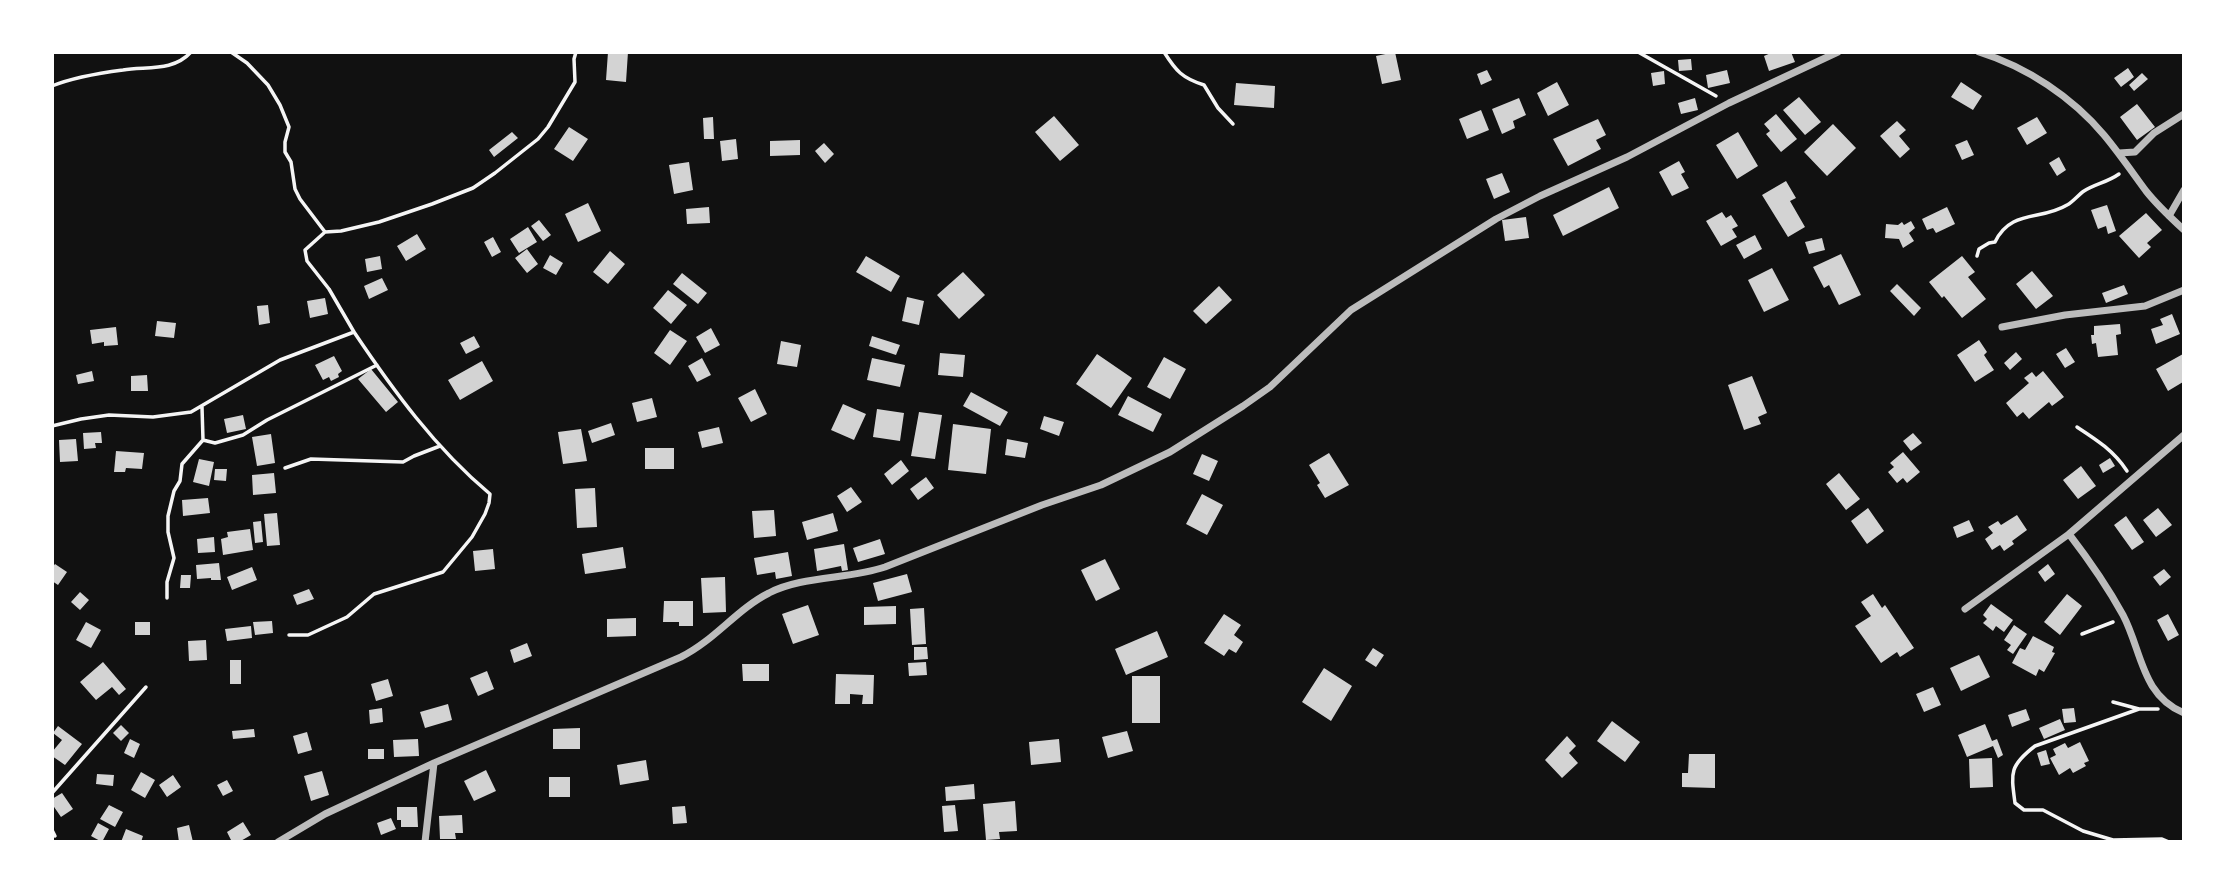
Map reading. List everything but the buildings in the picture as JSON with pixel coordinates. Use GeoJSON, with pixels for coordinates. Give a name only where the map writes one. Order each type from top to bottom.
{"type":"FeatureCollection","features":[{"type":"Feature","properties":{"kind":"street"},"geometry":{"type":"LineString","coordinates":[[278,842],[325,814],[434,763],[681,657],[700,647],[744,609],[769,592],[885,568],[1042,505],[1101,485],[1170,452],[1270,387],[1351,310],[1496,219],[1838,52]]}},
{"type":"Feature","properties":{"kind":"street"},"geometry":{"type":"LineString","coordinates":[[1979,52],[2020,69],[2081,111],[2119,153],[2147,193],[2183,230]]}},
{"type":"Feature","properties":{"kind":"street"},"geometry":{"type":"LineString","coordinates":[[2119,153],[2135,152],[2154,133],[2183,114]]}},
{"type":"Feature","properties":{"kind":"street"},"geometry":{"type":"LineString","coordinates":[[2169,216],[2183,190]]}},
{"type":"Feature","properties":{"kind":"street"},"geometry":{"type":"LineString","coordinates":[[2002,327],[2065,315],[2145,306],[2183,290]]}},
{"type":"Feature","properties":{"kind":"street"},"geometry":{"type":"LineString","coordinates":[[1965,609],[2069,534],[2183,435]]}},
{"type":"Feature","properties":{"kind":"street"},"geometry":{"type":"LineString","coordinates":[[2069,534],[2095,568],[2124,618],[2152,688],[2161,700],[2183,713]]}},
{"type":"Feature","properties":{"kind":"street"},"geometry":{"type":"LineString","coordinates":[[425,842],[434,763]]}},
{"type":"Feature","properties":{"kind":"path"},"geometry":{"type":"LineString","coordinates":[[52,86],[126,69],[162,68],[187,57],[191,52]]}},
{"type":"Feature","properties":{"kind":"path"},"geometry":{"type":"LineString","coordinates":[[232,52],[268,85],[280,105],[289,127],[285,152],[291,162],[295,189],[300,200],[325,232]]}},
{"type":"Feature","properties":{"kind":"path"},"geometry":{"type":"LineString","coordinates":[[289,635],[308,635],[347,617],[374,594],[443,572],[454,561],[485,514],[490,494],[471,479],[440,446],[377,365],[329,289],[307,261],[305,250],[325,232],[379,222],[432,204],[473,188],[495,173],[538,139],[548,127],[575,82],[576,52]]}},
{"type":"Feature","properties":{"kind":"path"},"geometry":{"type":"LineString","coordinates":[[1164,52],[1178,73],[1203,85],[1218,108],[1233,124]]}},
{"type":"Feature","properties":{"kind":"path"},"geometry":{"type":"LineString","coordinates":[[1638,52],[1729,103]]}},
{"type":"Feature","properties":{"kind":"path"},"geometry":{"type":"LineString","coordinates":[[1977,256],[1979,249],[1996,242],[2002,229],[2028,216],[2066,206],[2085,190],[2112,179],[2129,166]]}},
{"type":"Feature","properties":{"kind":"path"},"geometry":{"type":"LineString","coordinates":[[52,426],[109,415],[164,416],[191,412],[280,360],[354,331]]}},
{"type":"Feature","properties":{"kind":"path"},"geometry":{"type":"LineString","coordinates":[[203,440],[215,443],[243,435],[267,420],[377,365]]}},
{"type":"Feature","properties":{"kind":"path"},"geometry":{"type":"LineString","coordinates":[[167,598],[167,582],[174,558],[168,532],[168,516],[174,491],[180,481],[182,464],[203,440],[202,407]]}},
{"type":"Feature","properties":{"kind":"path"},"geometry":{"type":"LineString","coordinates":[[2077,427],[2118,457],[2132,478]]}},
{"type":"Feature","properties":{"kind":"path"},"geometry":{"type":"LineString","coordinates":[[285,468],[311,459],[403,462],[440,446]]}},
{"type":"Feature","properties":{"kind":"path"},"geometry":{"type":"LineString","coordinates":[[2082,634],[2124,618]]}},
{"type":"Feature","properties":{"kind":"path"},"geometry":{"type":"LineString","coordinates":[[52,793],[146,687]]}},
{"type":"Feature","properties":{"kind":"path"},"geometry":{"type":"LineString","coordinates":[[2113,702],[2139,709],[2174,709]]}},
{"type":"Feature","properties":{"kind":"path"},"geometry":{"type":"LineString","coordinates":[[2139,709],[2035,747],[2020,758],[2014,769],[2015,803],[2024,810],[2043,810],[2083,831],[2113,840],[2162,839],[2169,842]]}},
{"type":"Feature","properties":{"kind":"path"},"geometry":{"type":"LineString","coordinates":[[52,830],[55,836]]}}]}
